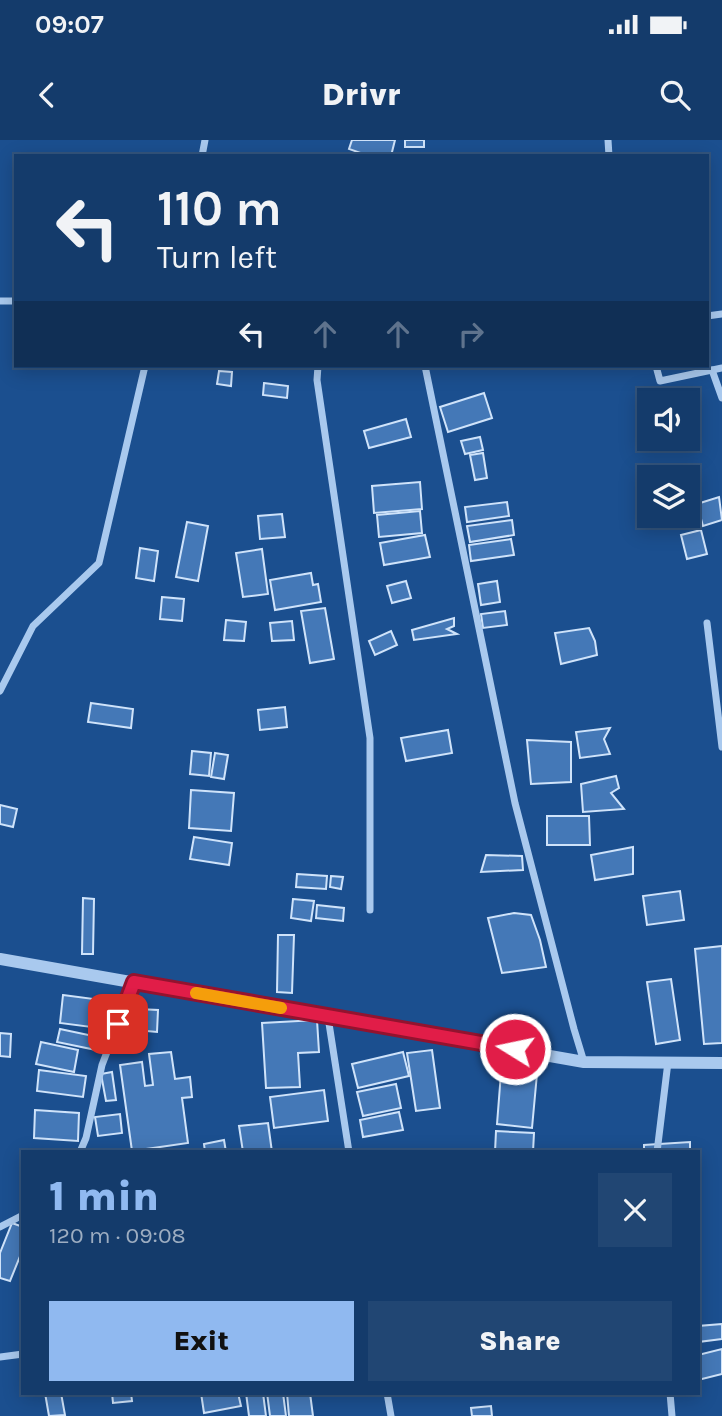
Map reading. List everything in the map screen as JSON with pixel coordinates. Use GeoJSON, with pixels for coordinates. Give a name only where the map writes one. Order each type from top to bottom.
{"type":"FeatureCollection","features":[{"type":"Feature","properties":{"kind":"street"},"geometry":{"type":"LineString","coordinates":[[0,691],[33,626],[99,564],[145,368]]}},
{"type":"Feature","properties":{"kind":"street"},"geometry":{"type":"LineString","coordinates":[[318,368],[317,380],[370,738],[370,910]]}},
{"type":"Feature","properties":{"kind":"street"},"geometry":{"type":"LineString","coordinates":[[425,368],[515,803],[584,1062]]}},
{"type":"Feature","properties":{"kind":"street"},"geometry":{"type":"LineString","coordinates":[[657,368],[660,381],[722,368]]}},
{"type":"Feature","properties":{"kind":"street"},"geometry":{"type":"LineString","coordinates":[[712,370],[722,398]]}},
{"type":"Feature","properties":{"kind":"street"},"geometry":{"type":"LineString","coordinates":[[707,623],[722,747]]}},
{"type":"Feature","properties":{"kind":"street"},"geometry":{"type":"LineString","coordinates":[[0,959],[584,1062],[722,1063]]}},
{"type":"Feature","properties":{"kind":"street"},"geometry":{"type":"LineString","coordinates":[[81,1150],[102,1065],[134,982]]}},
{"type":"Feature","properties":{"kind":"street"},"geometry":{"type":"LineString","coordinates":[[328,1016],[349,1150]]}},
{"type":"Feature","properties":{"kind":"street"},"geometry":{"type":"LineString","coordinates":[[657,1150],[668,1062]]}},
{"type":"Feature","properties":{"kind":"street"},"geometry":{"type":"LineString","coordinates":[[0,1227],[21,1217]]}},
{"type":"Feature","properties":{"kind":"street"},"geometry":{"type":"LineString","coordinates":[[0,1357],[21,1354]]}},
{"type":"Feature","properties":{"kind":"street"},"geometry":{"type":"LineString","coordinates":[[387,1395],[391,1416]]}},
{"type":"Feature","properties":{"kind":"street"},"geometry":{"type":"LineString","coordinates":[[670,1395],[672,1416]]}},
{"type":"Feature","properties":{"kind":"building"},"geometry":{"type":"Polygon","coordinates":[[[352,140],[395,140],[392,154],[363,154],[349,149],[352,140]]]}},
{"type":"Feature","properties":{"kind":"building"},"geometry":{"type":"Polygon","coordinates":[[[405,140],[424,140],[424,147],[405,147],[405,140]]]}},
{"type":"Feature","properties":{"kind":"building"},"geometry":{"type":"Polygon","coordinates":[[[219,371],[232,372],[231,386],[217,384],[219,371]]]}},
{"type":"Feature","properties":{"kind":"building"},"geometry":{"type":"Polygon","coordinates":[[[264,383],[288,386],[287,398],[263,395],[264,383]]]}},
{"type":"Feature","properties":{"kind":"building"},"geometry":{"type":"Polygon","coordinates":[[[484,393],[492,418],[448,432],[440,407],[484,393]]]}},
{"type":"Feature","properties":{"kind":"building"},"geometry":{"type":"Polygon","coordinates":[[[406,419],[411,437],[369,448],[364,431],[406,419]]]}},
{"type":"Feature","properties":{"kind":"building"},"geometry":{"type":"Polygon","coordinates":[[[480,437],[483,450],[465,454],[461,441],[480,437]]]}},
{"type":"Feature","properties":{"kind":"building"},"geometry":{"type":"Polygon","coordinates":[[[483,453],[487,478],[475,480],[470,455],[483,453]]]}},
{"type":"Feature","properties":{"kind":"building"},"geometry":{"type":"Polygon","coordinates":[[[420,482],[422,509],[374,513],[372,486],[420,482]]]}},
{"type":"Feature","properties":{"kind":"building"},"geometry":{"type":"Polygon","coordinates":[[[719,497],[722,520],[703,526],[700,503],[719,497]]]}},
{"type":"Feature","properties":{"kind":"building"},"geometry":{"type":"Polygon","coordinates":[[[507,502],[509,516],[467,522],[465,507],[507,502]]]}},
{"type":"Feature","properties":{"kind":"building"},"geometry":{"type":"Polygon","coordinates":[[[420,511],[422,533],[379,537],[377,515],[420,511]]]}},
{"type":"Feature","properties":{"kind":"building"},"geometry":{"type":"Polygon","coordinates":[[[282,514],[285,537],[260,539],[258,516],[282,514]]]}},
{"type":"Feature","properties":{"kind":"building"},"geometry":{"type":"Polygon","coordinates":[[[512,520],[514,535],[470,542],[467,526],[512,520]]]}},
{"type":"Feature","properties":{"kind":"building"},"geometry":{"type":"Polygon","coordinates":[[[187,522],[208,526],[198,581],[176,577],[187,522]]]}},
{"type":"Feature","properties":{"kind":"building"},"geometry":{"type":"Polygon","coordinates":[[[701,530],[707,554],[687,559],[681,535],[701,530]]]}},
{"type":"Feature","properties":{"kind":"building"},"geometry":{"type":"Polygon","coordinates":[[[425,535],[430,557],[384,565],[380,543],[425,535]]]}},
{"type":"Feature","properties":{"kind":"building"},"geometry":{"type":"Polygon","coordinates":[[[511,539],[514,555],[471,561],[469,545],[511,539]]]}},
{"type":"Feature","properties":{"kind":"building"},"geometry":{"type":"Polygon","coordinates":[[[140,548],[158,551],[154,581],[136,578],[140,548]]]}},
{"type":"Feature","properties":{"kind":"building"},"geometry":{"type":"Polygon","coordinates":[[[262,549],[268,594],[243,597],[236,553],[262,549]]]}},
{"type":"Feature","properties":{"kind":"building"},"geometry":{"type":"Polygon","coordinates":[[[311,573],[313,585],[318,584],[321,602],[275,610],[270,580],[311,573]]]}},
{"type":"Feature","properties":{"kind":"building"},"geometry":{"type":"Polygon","coordinates":[[[406,581],[411,598],[392,603],[387,586],[406,581]]]}},
{"type":"Feature","properties":{"kind":"building"},"geometry":{"type":"Polygon","coordinates":[[[497,581],[500,602],[481,605],[478,584],[497,581]]]}},
{"type":"Feature","properties":{"kind":"building"},"geometry":{"type":"Polygon","coordinates":[[[162,597],[184,599],[182,621],[160,619],[162,597]]]}},
{"type":"Feature","properties":{"kind":"building"},"geometry":{"type":"Polygon","coordinates":[[[325,608],[334,659],[310,663],[301,611],[325,608]]]}},
{"type":"Feature","properties":{"kind":"building"},"geometry":{"type":"Polygon","coordinates":[[[505,611],[507,625],[483,628],[481,614],[505,611]]]}},
{"type":"Feature","properties":{"kind":"building"},"geometry":{"type":"Polygon","coordinates":[[[454,618],[454,626],[447,629],[457,634],[414,640],[412,630],[454,618]]]}},
{"type":"Feature","properties":{"kind":"building"},"geometry":{"type":"Polygon","coordinates":[[[226,620],[246,622],[244,641],[224,640],[226,620]]]}},
{"type":"Feature","properties":{"kind":"building"},"geometry":{"type":"Polygon","coordinates":[[[292,621],[294,640],[272,641],[270,623],[292,621]]]}},
{"type":"Feature","properties":{"kind":"building"},"geometry":{"type":"Polygon","coordinates":[[[589,628],[597,655],[561,664],[555,633],[589,628]]]}},
{"type":"Feature","properties":{"kind":"building"},"geometry":{"type":"Polygon","coordinates":[[[391,631],[397,645],[375,655],[369,641],[391,631]]]}},
{"type":"Feature","properties":{"kind":"building"},"geometry":{"type":"Polygon","coordinates":[[[91,703],[133,709],[131,728],[88,722],[91,703]]]}},
{"type":"Feature","properties":{"kind":"building"},"geometry":{"type":"Polygon","coordinates":[[[285,707],[287,727],[260,730],[258,710],[285,707]]]}},
{"type":"Feature","properties":{"kind":"building"},"geometry":{"type":"Polygon","coordinates":[[[610,728],[604,739],[610,754],[580,758],[576,732],[610,728]]]}},
{"type":"Feature","properties":{"kind":"building"},"geometry":{"type":"Polygon","coordinates":[[[448,730],[452,753],[406,761],[401,738],[448,730]]]}},
{"type":"Feature","properties":{"kind":"building"},"geometry":{"type":"Polygon","coordinates":[[[527,740],[571,742],[571,782],[531,784],[527,740]]]}},
{"type":"Feature","properties":{"kind":"building"},"geometry":{"type":"Polygon","coordinates":[[[192,751],[211,753],[209,776],[190,774],[192,751]]]}},
{"type":"Feature","properties":{"kind":"building"},"geometry":{"type":"Polygon","coordinates":[[[215,753],[228,755],[224,779],[211,777],[215,753]]]}},
{"type":"Feature","properties":{"kind":"building"},"geometry":{"type":"Polygon","coordinates":[[[616,776],[619,788],[611,793],[624,809],[583,812],[581,784],[616,776]]]}},
{"type":"Feature","properties":{"kind":"building"},"geometry":{"type":"Polygon","coordinates":[[[191,790],[234,793],[231,831],[189,828],[191,790]]]}},
{"type":"Feature","properties":{"kind":"building"},"geometry":{"type":"Polygon","coordinates":[[[0,805],[17,809],[13,827],[0,824],[0,805]]]}},
{"type":"Feature","properties":{"kind":"building"},"geometry":{"type":"Polygon","coordinates":[[[547,816],[589,816],[590,845],[547,845],[547,816]]]}},
{"type":"Feature","properties":{"kind":"building"},"geometry":{"type":"Polygon","coordinates":[[[194,837],[232,843],[229,865],[190,859],[194,837]]]}},
{"type":"Feature","properties":{"kind":"building"},"geometry":{"type":"Polygon","coordinates":[[[633,847],[633,874],[595,880],[591,855],[633,847]]]}},
{"type":"Feature","properties":{"kind":"building"},"geometry":{"type":"Polygon","coordinates":[[[486,855],[522,856],[523,870],[481,872],[486,855]]]}},
{"type":"Feature","properties":{"kind":"building"},"geometry":{"type":"Polygon","coordinates":[[[297,874],[327,876],[326,889],[296,887],[297,874]]]}},
{"type":"Feature","properties":{"kind":"building"},"geometry":{"type":"Polygon","coordinates":[[[331,876],[343,877],[341,889],[330,887],[331,876]]]}},
{"type":"Feature","properties":{"kind":"building"},"geometry":{"type":"Polygon","coordinates":[[[680,891],[684,920],[647,925],[643,896],[680,891]]]}},
{"type":"Feature","properties":{"kind":"building"},"geometry":{"type":"Polygon","coordinates":[[[83,898],[94,899],[93,954],[82,954],[83,898]]]}},
{"type":"Feature","properties":{"kind":"building"},"geometry":{"type":"Polygon","coordinates":[[[293,899],[314,901],[311,921],[291,918],[293,899]]]}},
{"type":"Feature","properties":{"kind":"building"},"geometry":{"type":"Polygon","coordinates":[[[317,905],[344,908],[343,921],[316,918],[317,905]]]}},
{"type":"Feature","properties":{"kind":"building"},"geometry":{"type":"Polygon","coordinates":[[[514,913],[531,915],[546,967],[502,973],[488,918],[514,913]]]}},
{"type":"Feature","properties":{"kind":"building"},"geometry":{"type":"Polygon","coordinates":[[[278,935],[294,935],[292,993],[277,992],[278,935]]]}},
{"type":"Feature","properties":{"kind":"building"},"geometry":{"type":"Polygon","coordinates":[[[722,946],[722,1043],[704,1044],[695,949],[722,946]]]}},
{"type":"Feature","properties":{"kind":"building"},"geometry":{"type":"Polygon","coordinates":[[[671,979],[680,1040],[656,1044],[647,982],[671,979]]]}},
{"type":"Feature","properties":{"kind":"building"},"geometry":{"type":"Polygon","coordinates":[[[63,995],[94,999],[91,1027],[60,1023],[63,995]]]}},
{"type":"Feature","properties":{"kind":"building"},"geometry":{"type":"Polygon","coordinates":[[[138,1009],[158,1010],[157,1032],[136,1030],[138,1009]]]}},
{"type":"Feature","properties":{"kind":"building"},"geometry":{"type":"Polygon","coordinates":[[[317,1020],[319,1052],[298,1053],[300,1087],[266,1088],[262,1023],[317,1020]]]}},
{"type":"Feature","properties":{"kind":"building"},"geometry":{"type":"Polygon","coordinates":[[[60,1029],[98,1037],[96,1050],[57,1042],[60,1029]]]}},
{"type":"Feature","properties":{"kind":"building"},"geometry":{"type":"Polygon","coordinates":[[[0,1033],[11,1034],[10,1057],[0,1056],[0,1033]]]}},
{"type":"Feature","properties":{"kind":"building"},"geometry":{"type":"Polygon","coordinates":[[[41,1042],[78,1050],[74,1072],[36,1064],[41,1042]]]}},
{"type":"Feature","properties":{"kind":"building"},"geometry":{"type":"Polygon","coordinates":[[[432,1050],[440,1108],[416,1111],[407,1053],[432,1050]]]}},
{"type":"Feature","properties":{"kind":"building"},"geometry":{"type":"Polygon","coordinates":[[[171,1052],[175,1079],[190,1077],[192,1097],[182,1098],[188,1143],[132,1150],[120,1065],[142,1062],[145,1086],[153,1085],[149,1054],[171,1052]]]}},
{"type":"Feature","properties":{"kind":"building"},"geometry":{"type":"Polygon","coordinates":[[[403,1052],[409,1076],[358,1088],[352,1064],[403,1052]]]}},
{"type":"Feature","properties":{"kind":"building"},"geometry":{"type":"Polygon","coordinates":[[[502,1060],[538,1063],[532,1128],[497,1124],[502,1060]]]}},
{"type":"Feature","properties":{"kind":"building"},"geometry":{"type":"Polygon","coordinates":[[[39,1070],[86,1076],[83,1097],[37,1091],[39,1070]]]}},
{"type":"Feature","properties":{"kind":"building"},"geometry":{"type":"Polygon","coordinates":[[[112,1072],[116,1100],[106,1101],[101,1074],[112,1072]]]}},
{"type":"Feature","properties":{"kind":"building"},"geometry":{"type":"Polygon","coordinates":[[[396,1084],[401,1108],[363,1116],[357,1092],[396,1084]]]}},
{"type":"Feature","properties":{"kind":"building"},"geometry":{"type":"Polygon","coordinates":[[[324,1090],[328,1121],[274,1128],[270,1097],[324,1090]]]}},
{"type":"Feature","properties":{"kind":"building"},"geometry":{"type":"Polygon","coordinates":[[[35,1110],[79,1113],[78,1141],[34,1138],[35,1110]]]}},
{"type":"Feature","properties":{"kind":"building"},"geometry":{"type":"Polygon","coordinates":[[[399,1112],[403,1130],[363,1137],[360,1120],[399,1112]]]}},
{"type":"Feature","properties":{"kind":"building"},"geometry":{"type":"Polygon","coordinates":[[[120,1114],[122,1133],[98,1136],[95,1117],[120,1114]]]}},
{"type":"Feature","properties":{"kind":"building"},"geometry":{"type":"Polygon","coordinates":[[[268,1123],[272,1150],[243,1150],[239,1126],[268,1123]]]}},
{"type":"Feature","properties":{"kind":"building"},"geometry":{"type":"Polygon","coordinates":[[[496,1131],[534,1133],[533,1150],[495,1150],[496,1131]]]}},
{"type":"Feature","properties":{"kind":"building"},"geometry":{"type":"Polygon","coordinates":[[[224,1140],[226,1150],[205,1150],[204,1144],[224,1140]]]}},
{"type":"Feature","properties":{"kind":"building"},"geometry":{"type":"Polygon","coordinates":[[[690,1142],[690,1150],[644,1150],[644,1145],[690,1142]]]}},
{"type":"Feature","properties":{"kind":"building"},"geometry":{"type":"Polygon","coordinates":[[[12,1223],[21,1226],[21,1254],[10,1281],[0,1278],[0,1253],[12,1223]]]}},
{"type":"Feature","properties":{"kind":"building"},"geometry":{"type":"Polygon","coordinates":[[[722,1324],[722,1339],[700,1342],[700,1326],[722,1324]]]}},
{"type":"Feature","properties":{"kind":"building"},"geometry":{"type":"Polygon","coordinates":[[[722,1349],[722,1374],[700,1380],[700,1354],[722,1349]]]}},
{"type":"Feature","properties":{"kind":"building"},"geometry":{"type":"Polygon","coordinates":[[[45,1395],[61,1395],[65,1415],[49,1416],[45,1395]]]}},
{"type":"Feature","properties":{"kind":"building"},"geometry":{"type":"Polygon","coordinates":[[[112,1395],[131,1395],[132,1401],[113,1403],[112,1395]]]}},
{"type":"Feature","properties":{"kind":"building"},"geometry":{"type":"Polygon","coordinates":[[[201,1395],[238,1395],[241,1406],[204,1413],[201,1395]]]}},
{"type":"Feature","properties":{"kind":"building"},"geometry":{"type":"Polygon","coordinates":[[[246,1395],[263,1395],[266,1416],[249,1416],[246,1395]]]}},
{"type":"Feature","properties":{"kind":"building"},"geometry":{"type":"Polygon","coordinates":[[[267,1395],[283,1395],[286,1416],[270,1416],[267,1395]]]}},
{"type":"Feature","properties":{"kind":"building"},"geometry":{"type":"Polygon","coordinates":[[[287,1395],[310,1395],[313,1416],[289,1416],[287,1395]]]}},
{"type":"Feature","properties":{"kind":"building"},"geometry":{"type":"Polygon","coordinates":[[[491,1406],[492,1416],[472,1416],[471,1408],[491,1406]]]}},
{"type":"Feature","properties":{"kind":"slow traffic"},"geometry":{"type":"LineString","coordinates":[[196,993],[281,1008]]}},
{"type":"Feature","properties":{"kind":"route"},"geometry":{"type":"LineString","coordinates":[[118,1024],[134,982],[515,1049]]}}]}
